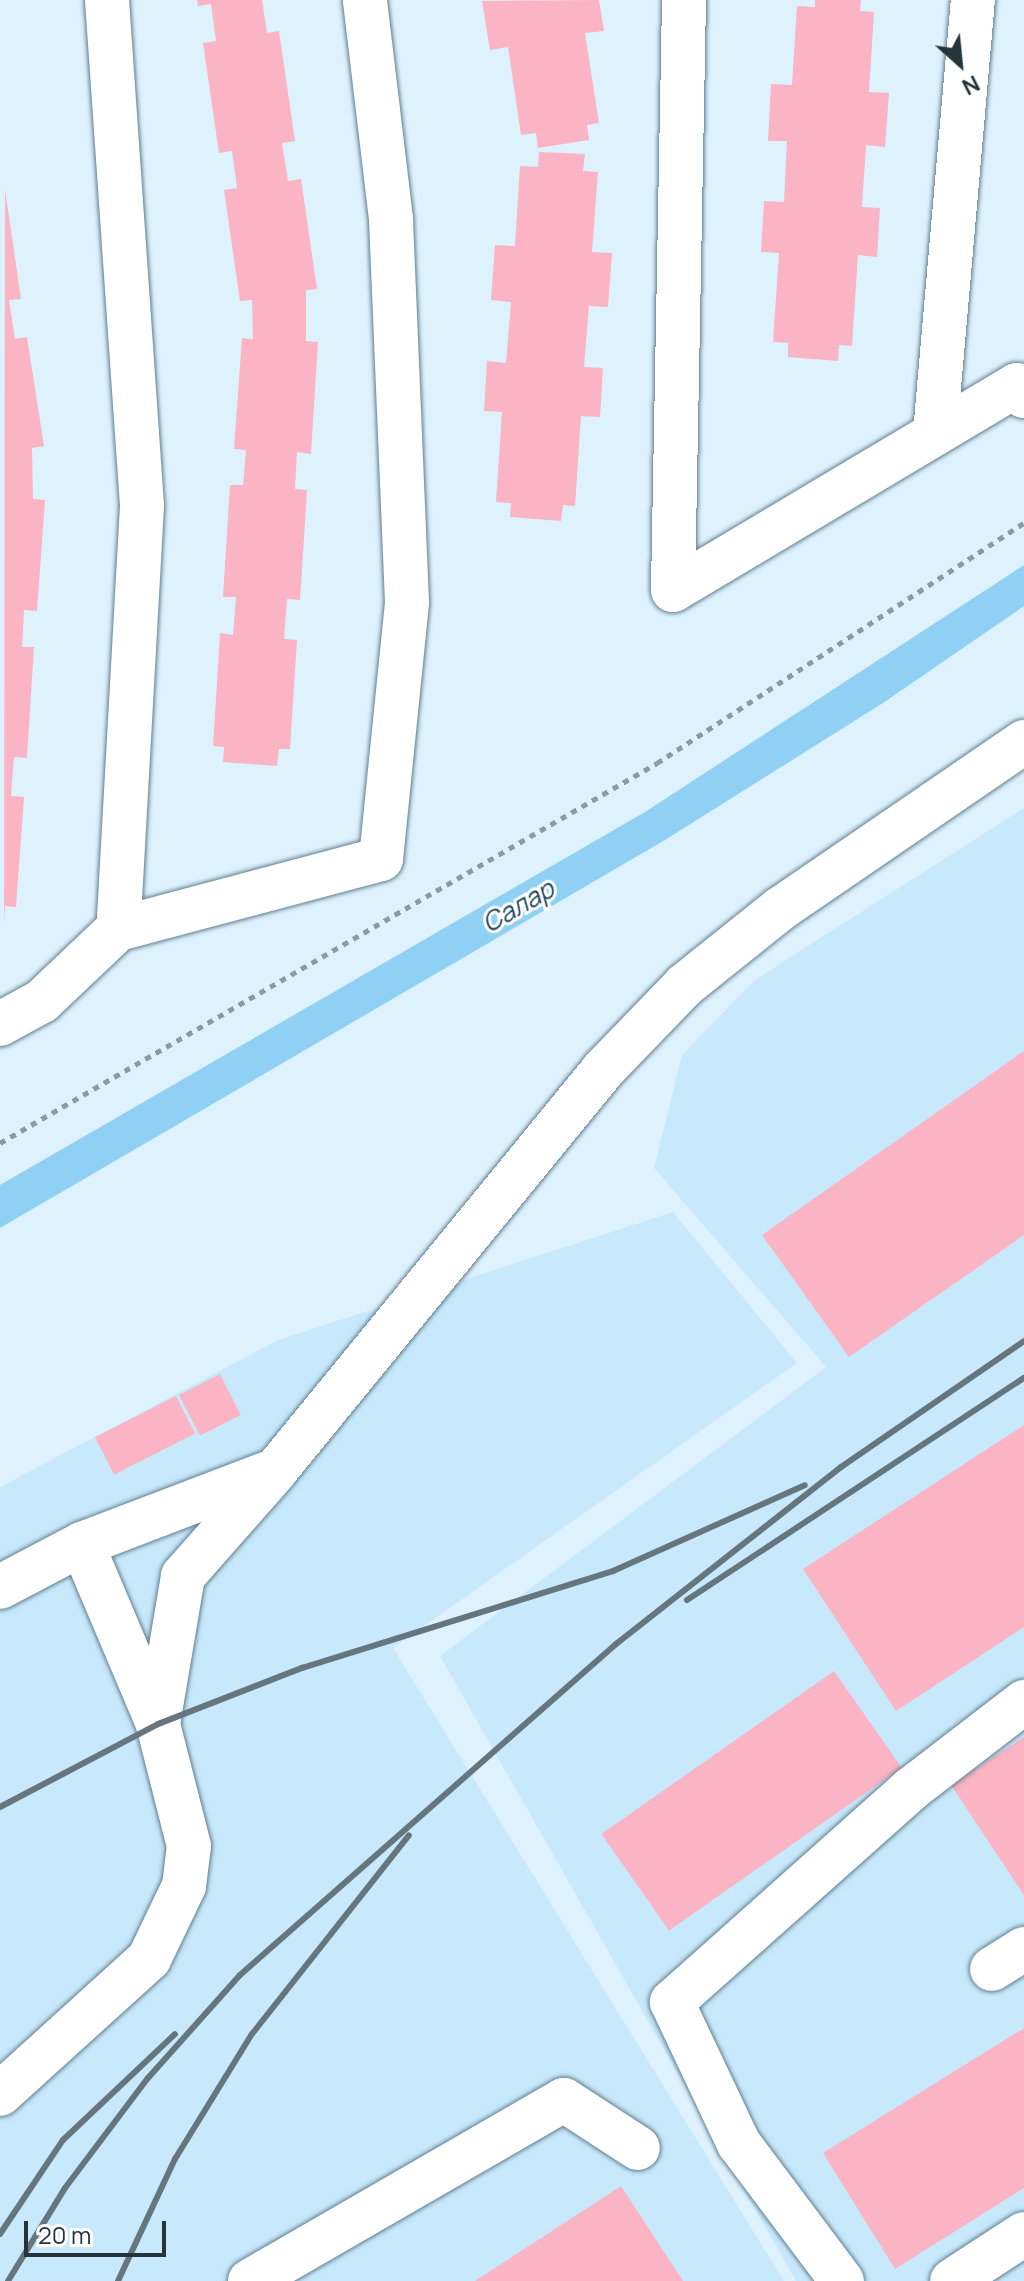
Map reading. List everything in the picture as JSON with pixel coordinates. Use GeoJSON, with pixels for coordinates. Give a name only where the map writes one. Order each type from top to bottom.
{"type":"FeatureCollection","features":[{"type":"Feature","properties":{"kind":"lane"},"geometry":{"type":"LineString","coordinates":[[107,0],[142,506],[118,929]]}},
{"type":"Feature","properties":{"kind":"lane"},"geometry":{"type":"LineString","coordinates":[[0,1024],[42,1001],[118,929],[381,859],[407,602],[391,219],[365,0]]}},
{"type":"Feature","properties":{"kind":"lane"},"geometry":{"type":"LineString","coordinates":[[684,0],[673,590],[1017,385],[1024,396]]}},
{"type":"Feature","properties":{"kind":"lane"},"geometry":{"type":"LineString","coordinates":[[935,433],[973,0]]}},
{"type":"Feature","properties":{"kind":"lane"},"geometry":{"type":"LineString","coordinates":[[158,1724],[183,1576],[276,1470],[603,1070],[685,985],[780,909],[1024,742]]}},
{"type":"Feature","properties":{"kind":"lane"},"geometry":{"type":"LineString","coordinates":[[0,1587],[82,1544],[276,1470]]}},
{"type":"Feature","properties":{"kind":"lane"},"geometry":{"type":"LineString","coordinates":[[0,2094],[122,1989],[168,1926],[189,1846],[158,1724],[82,1544]]}},
{"type":"Feature","properties":{"kind":"lane"},"geometry":{"type":"LineString","coordinates":[[842,2281],[739,2144],[672,2002],[911,1789],[1024,1702]]}},
{"type":"Feature","properties":{"kind":"lane"},"geometry":{"type":"LineString","coordinates":[[250,2281],[284,2272],[564,2100],[638,2148]]}},
{"type":"Feature","properties":{"kind":"lane"},"geometry":{"type":"LineString","coordinates":[[952,2281],[1007,2257]]}},
{"type":"Feature","properties":{"kind":"path"},"geometry":{"type":"LineString","coordinates":[[0,1143],[657,763],[1024,523]]}},
{"type":"Feature","properties":{"kind":"shaded area"},"geometry":{"type":"Polygon","coordinates":[[[1024,808],[1024,2281],[796,2281],[440,1656],[826,1367],[654,1168],[682,1055],[756,979],[1024,808]]]}},
{"type":"Feature","properties":{"kind":"shaded area"},"geometry":{"type":"Polygon","coordinates":[[[673,1212],[797,1363],[393,1648],[784,2281],[0,2281],[0,1487],[278,1340],[673,1212]]]}},
{"type":"Feature","properties":{"kind":"water","name":"Салар"},"geometry":{"type":"Polygon","coordinates":[[[1024,565],[1024,606],[883,703],[665,840],[0,1228],[0,1185],[645,812],[1024,565]]]}},
{"type":"Feature","properties":{"kind":"building"},"geometry":{"type":"Polygon","coordinates":[[[197,0],[262,0],[267,33],[279,31],[295,141],[282,143],[288,181],[301,179],[317,289],[306,290],[306,341],[318,342],[311,454],[297,452],[295,489],[307,490],[300,600],[287,599],[284,639],[297,640],[290,749],[279,749],[277,766],[223,762],[224,747],[213,746],[220,633],[233,635],[236,597],[223,597],[230,485],[243,485],[246,450],[234,449],[242,338],[253,339],[252,300],[240,301],[224,190],[237,188],[232,151],[219,153],[203,43],[216,41],[211,4],[198,6],[197,0]]]}},
{"type":"Feature","properties":{"kind":"building"},"geometry":{"type":"Polygon","coordinates":[[[599,0],[604,31],[585,33],[599,123],[587,125],[589,140],[538,148],[536,133],[521,135],[508,47],[490,50],[482,1],[599,0]]]}},
{"type":"Feature","properties":{"kind":"building"},"geometry":{"type":"Polygon","coordinates":[[[815,0],[861,0],[860,11],[874,12],[869,92],[889,93],[885,147],[866,145],[862,207],[880,208],[877,257],[858,255],[852,346],[839,345],[838,361],[788,357],[788,343],[773,342],[779,253],[761,252],[764,201],[784,202],[787,141],[768,141],[771,84],[792,85],[797,6],[815,7],[815,0]]]}},
{"type":"Feature","properties":{"kind":"building"},"geometry":{"type":"Polygon","coordinates":[[[539,152],[585,154],[583,171],[598,172],[592,252],[612,253],[608,307],[589,306],[584,367],[603,368],[600,417],[581,416],[575,506],[563,505],[561,521],[510,517],[511,503],[496,502],[502,412],[484,411],[487,361],[506,363],[511,302],[491,300],[495,245],[515,246],[520,166],[538,167],[539,152]]]}},
{"type":"Feature","properties":{"kind":"building"},"geometry":{"type":"Polygon","coordinates":[[[5,189],[21,299],[9,300],[15,339],[27,337],[44,446],[32,448],[33,499],[45,500],[37,611],[24,610],[22,647],[34,647],[27,758],[14,757],[11,796],[24,797],[16,907],[5,906],[4,924],[5,189]]]}},
{"type":"Feature","properties":{"kind":"building"},"geometry":{"type":"Polygon","coordinates":[[[1024,1051],[1024,1235],[849,1357],[762,1235],[1024,1051]]]}},
{"type":"Feature","properties":{"kind":"building"},"geometry":{"type":"Polygon","coordinates":[[[220,1374],[241,1415],[200,1436],[179,1395],[220,1374]]]}},
{"type":"Feature","properties":{"kind":"building"},"geometry":{"type":"Polygon","coordinates":[[[176,1396],[195,1433],[114,1475],[95,1437],[176,1396]]]}},
{"type":"Feature","properties":{"kind":"building"},"geometry":{"type":"Polygon","coordinates":[[[1024,1425],[1024,1627],[896,1711],[803,1569],[1024,1425]]]}},
{"type":"Feature","properties":{"kind":"building"},"geometry":{"type":"Polygon","coordinates":[[[834,1671],[902,1768],[669,1931],[601,1834],[834,1671]]]}},
{"type":"Feature","properties":{"kind":"building"},"geometry":{"type":"Polygon","coordinates":[[[1024,1737],[1024,1895],[951,1785],[1024,1737]]]}},
{"type":"Feature","properties":{"kind":"building"},"geometry":{"type":"Polygon","coordinates":[[[1024,2028],[1024,2188],[895,2269],[823,2153],[1024,2028]]]}},
{"type":"Feature","properties":{"kind":"building"},"geometry":{"type":"Polygon","coordinates":[[[621,2186],[683,2281],[475,2281],[621,2186]]]}},
{"type":"Feature","properties":{"kind":"railway"},"geometry":{"type":"LineString","coordinates":[[8,2281],[65,2188],[148,2078],[240,1975],[616,1644],[841,1467],[1024,1341]]}},
{"type":"Feature","properties":{"kind":"railway"},"geometry":{"type":"LineString","coordinates":[[687,1600],[1024,1378]]}},
{"type":"Feature","properties":{"kind":"railway"},"geometry":{"type":"LineString","coordinates":[[0,1807],[158,1724],[302,1668],[613,1571],[805,1485]]}},
{"type":"Feature","properties":{"kind":"railway"},"geometry":{"type":"LineString","coordinates":[[118,2281],[175,2159],[252,2034],[409,1835]]}},
{"type":"Feature","properties":{"kind":"railway"},"geometry":{"type":"LineString","coordinates":[[0,2234],[63,2140],[175,2034]]}}]}
